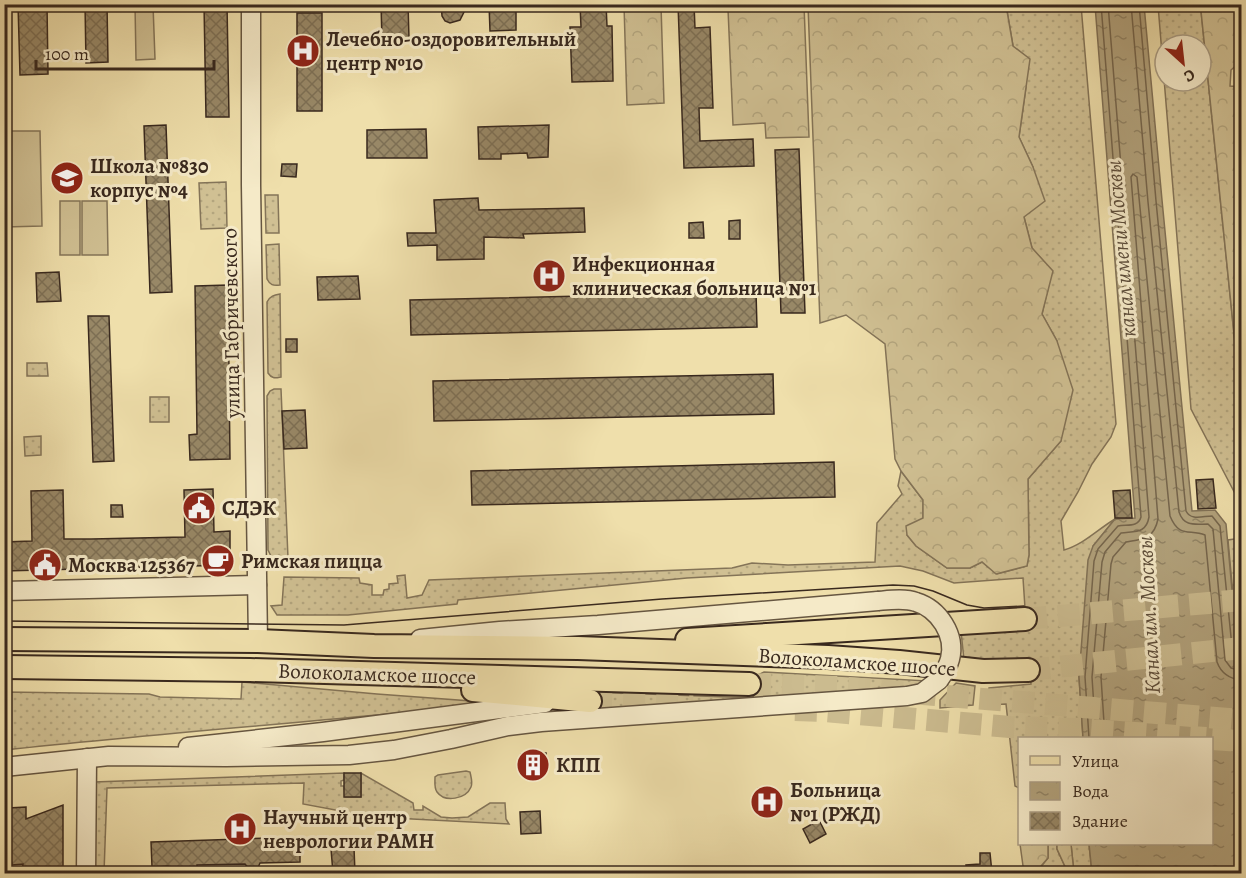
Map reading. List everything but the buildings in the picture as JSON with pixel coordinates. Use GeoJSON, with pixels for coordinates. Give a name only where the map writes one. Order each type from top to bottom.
{"type":"FeatureCollection","features":[{"type":"Feature","properties":{"kind":"main road","name":"Волоколамское шоссе"},"geometry":{"type":"LineString","coordinates":[[578,648],[1025,619]]}},
{"type":"Feature","properties":{"kind":"main road","name":"Волоколамское шоссе"},"geometry":{"type":"LineString","coordinates":[[4,639],[258,641],[374,646],[578,648],[838,657],[983,671],[1028,670]]}},
{"type":"Feature","properties":{"kind":"main road","name":"Волоколамское шоссе"},"geometry":{"type":"LineString","coordinates":[[4,667],[250,670],[749,684]]}},
{"type":"Feature","properties":{"kind":"main road"},"geometry":{"type":"LineString","coordinates":[[250,670],[590,701]]}},
{"type":"Feature","properties":{"kind":"street","name":"улица Габричевского"},"geometry":{"type":"LineString","coordinates":[[251,4],[251,185],[258,641]]}},
{"type":"Feature","properties":{"kind":"street"},"geometry":{"type":"LineString","coordinates":[[4,591],[256,585]]}},
{"type":"Feature","properties":{"kind":"street"},"geometry":{"type":"LineString","coordinates":[[109,756],[349,755],[394,750],[508,726],[541,722],[914,695],[930,688],[939,680],[951,657],[951,645],[941,619],[930,608],[916,601],[898,600],[450,635],[374,646]]}},
{"type":"Feature","properties":{"kind":"street"},"geometry":{"type":"LineString","coordinates":[[4,766],[324,732],[522,705],[590,701]]}},
{"type":"Feature","properties":{"kind":"street"},"geometry":{"type":"LineString","coordinates":[[86,873],[87,758]]}},
{"type":"Feature","properties":{"kind":"green space"},"geometry":{"type":"Polygon","coordinates":[[[135,5],[153,5],[155,59],[136,60],[135,5]]]}},
{"type":"Feature","properties":{"kind":"green space"},"geometry":{"type":"Polygon","coordinates":[[[624,5],[661,5],[664,103],[627,105],[624,5]]]}},
{"type":"Feature","properties":{"kind":"green space"},"geometry":{"type":"Polygon","coordinates":[[[759,5],[804,5],[809,137],[766,138],[765,123],[733,125],[728,9],[759,8],[759,5]]]}},
{"type":"Feature","properties":{"kind":"green space"},"geometry":{"type":"Polygon","coordinates":[[[808,5],[1006,5],[1013,46],[1030,59],[1019,137],[1045,201],[1024,217],[1032,248],[1053,271],[1042,314],[1057,341],[1073,390],[1061,441],[1028,479],[1029,555],[1027,566],[996,574],[982,562],[970,568],[947,568],[916,546],[907,535],[906,526],[923,518],[923,500],[901,471],[895,459],[885,344],[846,315],[820,323],[808,5]]]}},
{"type":"Feature","properties":{"kind":"green space"},"geometry":{"type":"Polygon","coordinates":[[[1006,5],[1081,5],[1116,424],[1111,437],[1092,464],[1061,521],[1064,550],[1084,541],[1115,519],[1093,546],[1079,677],[1083,737],[1018,737],[1018,788],[1015,786],[1006,704],[986,705],[989,688],[1031,684],[1029,659],[964,660],[961,631],[1026,623],[1023,578],[954,583],[923,571],[900,566],[687,578],[458,600],[457,604],[348,615],[277,615],[271,606],[282,605],[284,577],[359,578],[360,583],[372,585],[372,595],[383,595],[384,590],[389,589],[389,584],[398,583],[397,576],[405,575],[407,598],[422,595],[429,580],[732,568],[752,563],[788,565],[875,562],[877,523],[902,494],[898,486],[901,471],[923,500],[923,518],[907,535],[916,546],[947,568],[970,568],[982,562],[997,574],[1027,566],[1029,555],[1028,479],[1061,441],[1057,341],[1042,314],[1052,271],[1032,248],[1024,217],[1033,167],[1019,137],[1026,87],[1013,46],[1006,5]]]}},
{"type":"Feature","properties":{"kind":"green space"},"geometry":{"type":"Polygon","coordinates":[[[1158,5],[1200,5],[1203,33],[1160,33],[1158,5]]]}},
{"type":"Feature","properties":{"kind":"green space"},"geometry":{"type":"Polygon","coordinates":[[[1200,5],[1237,5],[1241,61],[1231,70],[1230,86],[1242,87],[1241,375],[1237,363],[1209,93],[1213,93],[1213,33],[1203,33],[1200,5]]]}},
{"type":"Feature","properties":{"kind":"green space"},"geometry":{"type":"Polygon","coordinates":[[[1165,93],[1209,93],[1237,363],[1241,375],[1241,505],[1191,409],[1165,93]]]}},
{"type":"Feature","properties":{"kind":"green space"},"geometry":{"type":"Polygon","coordinates":[[[5,131],[40,131],[42,226],[5,227],[5,131]]]}},
{"type":"Feature","properties":{"kind":"green space"},"geometry":{"type":"Polygon","coordinates":[[[226,182],[227,228],[201,229],[199,183],[226,182]]]}},
{"type":"Feature","properties":{"kind":"green space"},"geometry":{"type":"Polygon","coordinates":[[[265,195],[278,195],[279,233],[266,233],[265,195]]]}},
{"type":"Feature","properties":{"kind":"green space"},"geometry":{"type":"Polygon","coordinates":[[[60,201],[80,201],[80,255],[60,255],[60,201]]]}},
{"type":"Feature","properties":{"kind":"green space"},"geometry":{"type":"Polygon","coordinates":[[[82,201],[107,201],[108,255],[82,255],[82,201]]]}},
{"type":"Feature","properties":{"kind":"green space"},"geometry":{"type":"Polygon","coordinates":[[[279,244],[280,285],[275,285],[267,279],[266,245],[279,244]]]}},
{"type":"Feature","properties":{"kind":"green space"},"geometry":{"type":"Polygon","coordinates":[[[280,294],[281,377],[275,378],[268,373],[267,302],[272,296],[280,294]]]}},
{"type":"Feature","properties":{"kind":"green space"},"geometry":{"type":"Polygon","coordinates":[[[27,363],[47,363],[48,376],[27,376],[27,363]]]}},
{"type":"Feature","properties":{"kind":"green space"},"geometry":{"type":"Polygon","coordinates":[[[274,389],[281,389],[288,558],[321,558],[314,563],[282,565],[273,560],[268,550],[267,396],[274,389]]]}},
{"type":"Feature","properties":{"kind":"green space"},"geometry":{"type":"Polygon","coordinates":[[[150,397],[169,397],[169,422],[150,422],[150,397]]]}},
{"type":"Feature","properties":{"kind":"green space"},"geometry":{"type":"Polygon","coordinates":[[[41,436],[41,455],[25,456],[24,437],[41,436]]]}},
{"type":"Feature","properties":{"kind":"green space"},"geometry":{"type":"Polygon","coordinates":[[[1241,538],[1241,661],[1239,661],[1228,540],[1241,538]]]}},
{"type":"Feature","properties":{"kind":"green space"},"geometry":{"type":"Polygon","coordinates":[[[764,672],[929,681],[917,688],[593,712],[593,692],[753,698],[754,677],[764,672]]]}},
{"type":"Feature","properties":{"kind":"green space"},"geometry":{"type":"Polygon","coordinates":[[[242,682],[471,701],[470,706],[5,750],[5,692],[149,694],[160,697],[241,699],[242,682]]]}},
{"type":"Feature","properties":{"kind":"green space"},"geometry":{"type":"Polygon","coordinates":[[[956,683],[975,686],[973,705],[940,708],[940,700],[956,683]]]}},
{"type":"Feature","properties":{"kind":"green space"},"geometry":{"type":"Polygon","coordinates":[[[470,772],[472,784],[465,794],[455,798],[445,798],[437,792],[435,777],[470,772]]]}},
{"type":"Feature","properties":{"kind":"green space"},"geometry":{"type":"Polygon","coordinates":[[[344,773],[341,786],[344,786],[345,797],[361,797],[361,773],[413,803],[414,810],[423,810],[423,806],[441,817],[468,817],[490,803],[505,803],[506,819],[509,824],[373,817],[303,804],[304,783],[107,788],[104,873],[93,874],[94,782],[344,773]]]}},
{"type":"Feature","properties":{"kind":"green space"},"geometry":{"type":"Polygon","coordinates":[[[1020,845],[1048,845],[1048,858],[1035,873],[1024,873],[1020,845]]]}},
{"type":"Feature","properties":{"kind":"green space"},"geometry":{"type":"Polygon","coordinates":[[[1048,845],[1057,845],[1068,873],[1035,874],[1048,858],[1048,845]]]}},
{"type":"Feature","properties":{"kind":"green space"},"geometry":{"type":"Polygon","coordinates":[[[1057,845],[1071,845],[1074,873],[1068,873],[1057,845]]]}},
{"type":"Feature","properties":{"kind":"green space"},"geometry":{"type":"Polygon","coordinates":[[[1071,845],[1089,845],[1092,873],[1074,873],[1071,845]]]}},
{"type":"Feature","properties":{"kind":"water"},"geometry":{"type":"Polygon","coordinates":[[[1095,5],[1144,5],[1192,511],[1215,510],[1226,524],[1241,689],[1241,873],[1092,873],[1089,845],[1213,845],[1213,737],[1083,737],[1079,677],[1088,560],[1093,546],[1115,519],[1135,518],[1095,5]]]}},
{"type":"Feature","properties":{"kind":"tunnel"},"geometry":{"type":"LineString","coordinates":[[1025,619],[1242,600]]}},
{"type":"Feature","properties":{"kind":"tunnel"},"geometry":{"type":"LineString","coordinates":[[1028,670],[1242,648]]}},
{"type":"Feature","properties":{"kind":"tunnel"},"geometry":{"type":"LineString","coordinates":[[749,684],[837,687],[1242,720]]}},
{"type":"Feature","properties":{"kind":"tunnel"},"geometry":{"type":"LineString","coordinates":[[590,701],[693,705]]}},
{"type":"Feature","properties":{"kind":"tunnel"},"geometry":{"type":"LineString","coordinates":[[795,710],[1010,727],[1192,737]]}},
{"type":"Feature","properties":{"kind":"tunnel"},"geometry":{"type":"LineString","coordinates":[[1213,739],[1242,741]]}},
{"type":"Feature","properties":{"kind":"tram line"},"geometry":{"type":"LineString","coordinates":[[4,621],[344,625],[662,599],[893,585],[914,586],[967,605],[984,608],[1024,606]]}},
{"type":"Feature","properties":{"kind":"place","name":"Лечебно-оздоровительный центр №10"},"geometry":{"type":"Point","coordinates":[303,51]}},
{"type":"Feature","properties":{"kind":"place","name":"Школа №830 корпус №4"},"geometry":{"type":"Point","coordinates":[67,178]}},
{"type":"Feature","properties":{"kind":"place","name":"Инфекционная клиническая больница №1"},"geometry":{"type":"Point","coordinates":[549,276]}},
{"type":"Feature","properties":{"kind":"place","name":"СДЭК"},"geometry":{"type":"Point","coordinates":[199,508]}},
{"type":"Feature","properties":{"kind":"place","name":"Римская пицца"},"geometry":{"type":"Point","coordinates":[218,561]}},
{"type":"Feature","properties":{"kind":"place","name":"Москва 125367"},"geometry":{"type":"Point","coordinates":[45,565]}},
{"type":"Feature","properties":{"kind":"place","name":"КПП"},"geometry":{"type":"Point","coordinates":[533,765]}},
{"type":"Feature","properties":{"kind":"place","name":"Больница №1 (РЖД)"},"geometry":{"type":"Point","coordinates":[767,802]}},
{"type":"Feature","properties":{"kind":"place","name":"Научный центр неврологии РАМН"},"geometry":{"type":"Point","coordinates":[240,829]}},
{"type":"Feature","properties":{"kind":"water label","name":"канал имени Москвы"},"geometry":{"type":"Point","coordinates":[1120,249]}},
{"type":"Feature","properties":{"kind":"water label","name":"Канал им. Москвы"},"geometry":{"type":"Point","coordinates":[1148,615]}}]}
